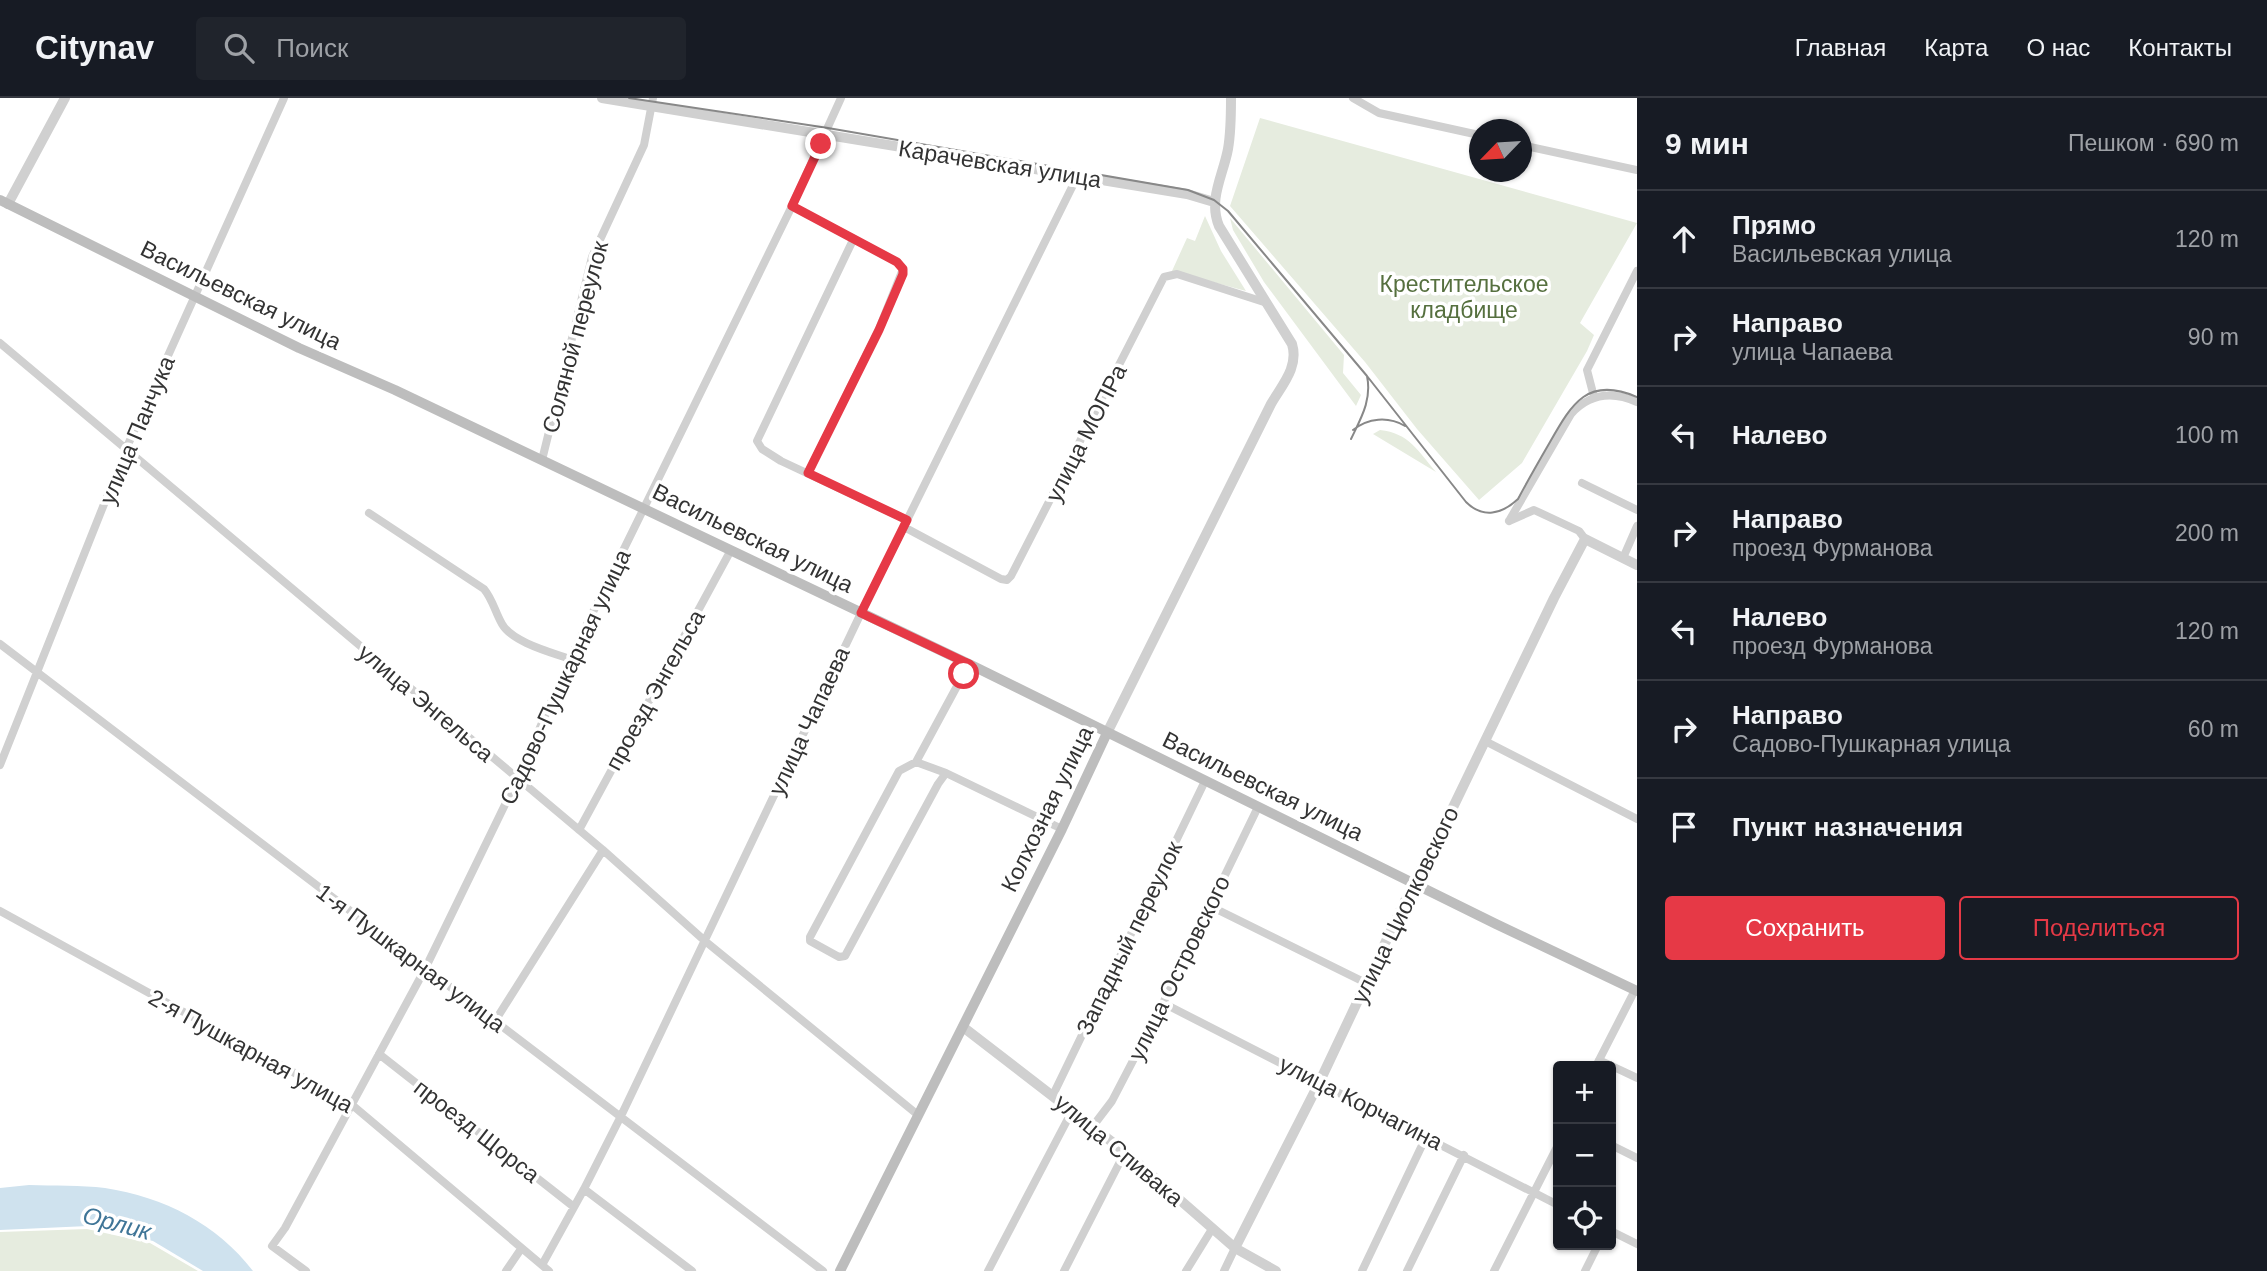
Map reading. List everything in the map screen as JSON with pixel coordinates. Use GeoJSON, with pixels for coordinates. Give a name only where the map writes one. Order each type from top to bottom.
{"type":"FeatureCollection","features":[{"type":"Feature","properties":{"kind":"main road","name":"Васильевская улица"},"geometry":{"type":"LineString","coordinates":[[3,204],[195,298],[969,664],[1413,884],[1636,989]]}},
{"type":"Feature","properties":{"kind":"main road","name":"Колхозная улица"},"geometry":{"type":"LineString","coordinates":[[840,1271],[1062,829],[1107,733]]}},
{"type":"Feature","properties":{"kind":"street"},"geometry":{"type":"LineString","coordinates":[[3,204],[65,98]]}},
{"type":"Feature","properties":{"kind":"street","name":"улица Панчука"},"geometry":{"type":"LineString","coordinates":[[0,765],[126,449],[284,98]]}},
{"type":"Feature","properties":{"kind":"street","name":"Карачевская улица"},"geometry":{"type":"LineString","coordinates":[[602,98],[652,102],[824,135],[1187,194],[1214,202]]}},
{"type":"Feature","properties":{"kind":"street","name":"Садово-Пушкарная улица"},"geometry":{"type":"LineString","coordinates":[[306,1271],[272,1247],[285,1228],[425,969],[517,780],[570,659],[792,206],[841,98]]}},
{"type":"Feature","properties":{"kind":"street"},"geometry":{"type":"LineString","coordinates":[[1231,98],[1229,147],[1214,202],[1219,226],[1267,303]]}},
{"type":"Feature","properties":{"kind":"street"},"geometry":{"type":"LineString","coordinates":[[1353,98],[1379,113],[1469,133]]}},
{"type":"Feature","properties":{"kind":"street","name":"Соляной переулок"},"geometry":{"type":"LineString","coordinates":[[542,460],[592,257],[644,145],[652,102]]}},
{"type":"Feature","properties":{"kind":"street"},"geometry":{"type":"LineString","coordinates":[[1532,147],[1637,170]]}},
{"type":"Feature","properties":{"kind":"street","name":"улица Чапаева"},"geometry":{"type":"LineString","coordinates":[[545,1268],[621,1116],[861,613],[1077,177]]}},
{"type":"Feature","properties":{"kind":"street"},"geometry":{"type":"LineString","coordinates":[[792,206],[897,262],[903,269],[879,330],[808,473]]}},
{"type":"Feature","properties":{"kind":"street"},"geometry":{"type":"LineString","coordinates":[[853,240],[757,441],[762,449],[905,524]]}},
{"type":"Feature","properties":{"kind":"street","name":"улица МОПРа"},"geometry":{"type":"LineString","coordinates":[[905,524],[1007,580],[1012,576],[1164,277],[1177,274],[1267,303]]}},
{"type":"Feature","properties":{"kind":"street"},"geometry":{"type":"LineString","coordinates":[[1594,397],[1587,370],[1636,276]]}},
{"type":"Feature","properties":{"kind":"street","name":"Колхозная улица"},"geometry":{"type":"LineString","coordinates":[[1107,733],[1270,404],[1293,365],[1296,356],[1292,344],[1267,303]]}},
{"type":"Feature","properties":{"kind":"street","name":"улица Энгельса"},"geometry":{"type":"LineString","coordinates":[[0,343],[603,850],[705,941],[918,1115]]}},
{"type":"Feature","properties":{"kind":"street"},"geometry":{"type":"LineString","coordinates":[[1637,402],[1614,395],[1594,397],[1571,414],[1510,521],[1534,510],[1579,531],[1585,539],[1637,565]]}},
{"type":"Feature","properties":{"kind":"street"},"geometry":{"type":"LineString","coordinates":[[1582,483],[1637,510]]}},
{"type":"Feature","properties":{"kind":"street"},"geometry":{"type":"LineString","coordinates":[[369,513],[484,589],[491,596],[503,627],[509,632],[534,647],[570,659]]}},
{"type":"Feature","properties":{"kind":"street"},"geometry":{"type":"LineString","coordinates":[[1623,558],[1637,526]]}},
{"type":"Feature","properties":{"kind":"street","name":"улица Циолковского"},"geometry":{"type":"LineString","coordinates":[[1224,1271],[1320,1082],[1413,884],[1585,539]]}},
{"type":"Feature","properties":{"kind":"street","name":"проезд Энгельса"},"geometry":{"type":"LineString","coordinates":[[579,830],[731,550]]}},
{"type":"Feature","properties":{"kind":"street","name":"1-я Пушкарная улица"},"geometry":{"type":"LineString","coordinates":[[0,644],[823,1271]]}},
{"type":"Feature","properties":{"kind":"street"},"geometry":{"type":"LineString","coordinates":[[946,773],[845,956],[839,957],[813,945],[810,937],[899,771],[916,762],[969,664]]}},
{"type":"Feature","properties":{"kind":"street"},"geometry":{"type":"LineString","coordinates":[[1485,741],[1637,819]]}},
{"type":"Feature","properties":{"kind":"street"},"geometry":{"type":"LineString","coordinates":[[916,762],[946,773],[1062,829]]}},
{"type":"Feature","properties":{"kind":"street","name":"Западный переулок"},"geometry":{"type":"LineString","coordinates":[[1054,1096],[1205,781]]}},
{"type":"Feature","properties":{"kind":"street","name":"улица Островского"},"geometry":{"type":"LineString","coordinates":[[1093,1126],[1112,1101],[1163,1003],[1258,807]]}},
{"type":"Feature","properties":{"kind":"street"},"geometry":{"type":"LineString","coordinates":[[495,1021],[603,850]]}},
{"type":"Feature","properties":{"kind":"street"},"geometry":{"type":"LineString","coordinates":[[1210,906],[1366,983]]}},
{"type":"Feature","properties":{"kind":"street","name":"2-я Пушкарная улица"},"geometry":{"type":"LineString","coordinates":[[0,911],[351,1104],[545,1268]]}},
{"type":"Feature","properties":{"kind":"street"},"geometry":{"type":"LineString","coordinates":[[1599,1061],[1636,989]]}},
{"type":"Feature","properties":{"kind":"street","name":"улица Корчагина"},"geometry":{"type":"LineString","coordinates":[[1163,1003],[1553,1202]]}},
{"type":"Feature","properties":{"kind":"street","name":"улица Спивака"},"geometry":{"type":"LineString","coordinates":[[963,1027],[1093,1126],[1235,1248],[1276,1271]]}},
{"type":"Feature","properties":{"kind":"street","name":"проезд Щорса"},"geometry":{"type":"LineString","coordinates":[[379,1054],[574,1207]]}},
{"type":"Feature","properties":{"kind":"street"},"geometry":{"type":"LineString","coordinates":[[1616,1070],[1637,1078]]}},
{"type":"Feature","properties":{"kind":"street"},"geometry":{"type":"LineString","coordinates":[[988,1271],[1072,1111]]}},
{"type":"Feature","properties":{"kind":"street"},"geometry":{"type":"LineString","coordinates":[[1362,1271],[1426,1137]]}},
{"type":"Feature","properties":{"kind":"street"},"geometry":{"type":"LineString","coordinates":[[1616,1148],[1637,1158]]}},
{"type":"Feature","properties":{"kind":"street"},"geometry":{"type":"LineString","coordinates":[[1064,1271],[1125,1152]]}},
{"type":"Feature","properties":{"kind":"street"},"geometry":{"type":"LineString","coordinates":[[1407,1271],[1464,1155]]}},
{"type":"Feature","properties":{"kind":"street"},"geometry":{"type":"LineString","coordinates":[[1494,1271],[1553,1155]]}},
{"type":"Feature","properties":{"kind":"street"},"geometry":{"type":"LineString","coordinates":[[584,1189],[692,1271]]}},
{"type":"Feature","properties":{"kind":"street"},"geometry":{"type":"LineString","coordinates":[[1186,1271],[1212,1229]]}},
{"type":"Feature","properties":{"kind":"street"},"geometry":{"type":"LineString","coordinates":[[1616,1234],[1637,1244]]}},
{"type":"Feature","properties":{"kind":"street"},"geometry":{"type":"LineString","coordinates":[[506,1271],[521,1249]]}},
{"type":"Feature","properties":{"kind":"street"},"geometry":{"type":"LineString","coordinates":[[1585,1271],[1596,1250]]}},
{"type":"Feature","properties":{"kind":"green space","name":"Крестительское кладбище"},"geometry":{"type":"Polygon","coordinates":[[[1260,118],[1469,176],[1469,182],[1490,182],[1637,223],[1580,323],[1594,335],[1587,351],[1522,463],[1479,500],[1417,429],[1365,362],[1230,206],[1260,118]]]}},
{"type":"Feature","properties":{"kind":"green space"},"geometry":{"type":"Polygon","coordinates":[[[1205,216],[1221,251],[1246,291],[1172,271],[1187,238],[1195,241],[1205,216]]]}},
{"type":"Feature","properties":{"kind":"green space"},"geometry":{"type":"Polygon","coordinates":[[[1230,218],[1344,355],[1343,373],[1361,395],[1356,406],[1264,282],[1233,230],[1230,218]]]}},
{"type":"Feature","properties":{"kind":"green space"},"geometry":{"type":"Polygon","coordinates":[[[1380,430],[1406,439],[1436,472],[1373,434],[1380,430]]]}},
{"type":"Feature","properties":{"kind":"green space"},"geometry":{"type":"Polygon","coordinates":[[[87,1229],[150,1243],[198,1271],[0,1271],[0,1232],[87,1229]]]}},
{"type":"Feature","properties":{"kind":"water","name":"Орлик"},"geometry":{"type":"Polygon","coordinates":[[[29,1185],[105,1188],[148,1198],[206,1226],[239,1254],[253,1271],[203,1271],[153,1241],[88,1226],[0,1230],[0,1188],[29,1185]]]}},
{"type":"Feature","properties":{"kind":"tram line"},"geometry":{"type":"LineString","coordinates":[[629,98],[828,128],[1188,190],[1214,200],[1228,211],[1367,376],[1466,502],[1479,511],[1499,511],[1518,499],[1566,416],[1583,397],[1606,390],[1620,391],[1637,397]]}},
{"type":"Feature","properties":{"kind":"tram line"},"geometry":{"type":"LineString","coordinates":[[1351,439],[1367,401],[1367,376]]}},
{"type":"Feature","properties":{"kind":"tram line"},"geometry":{"type":"LineString","coordinates":[[1353,430],[1378,420],[1405,426]]}},
{"type":"Feature","properties":{"kind":"route"},"geometry":{"type":"LineString","coordinates":[[821,144],[792,206],[897,262],[903,269],[903,274],[879,330],[808,473],[907,520],[861,613],[969,664],[964,674]]}}]}
